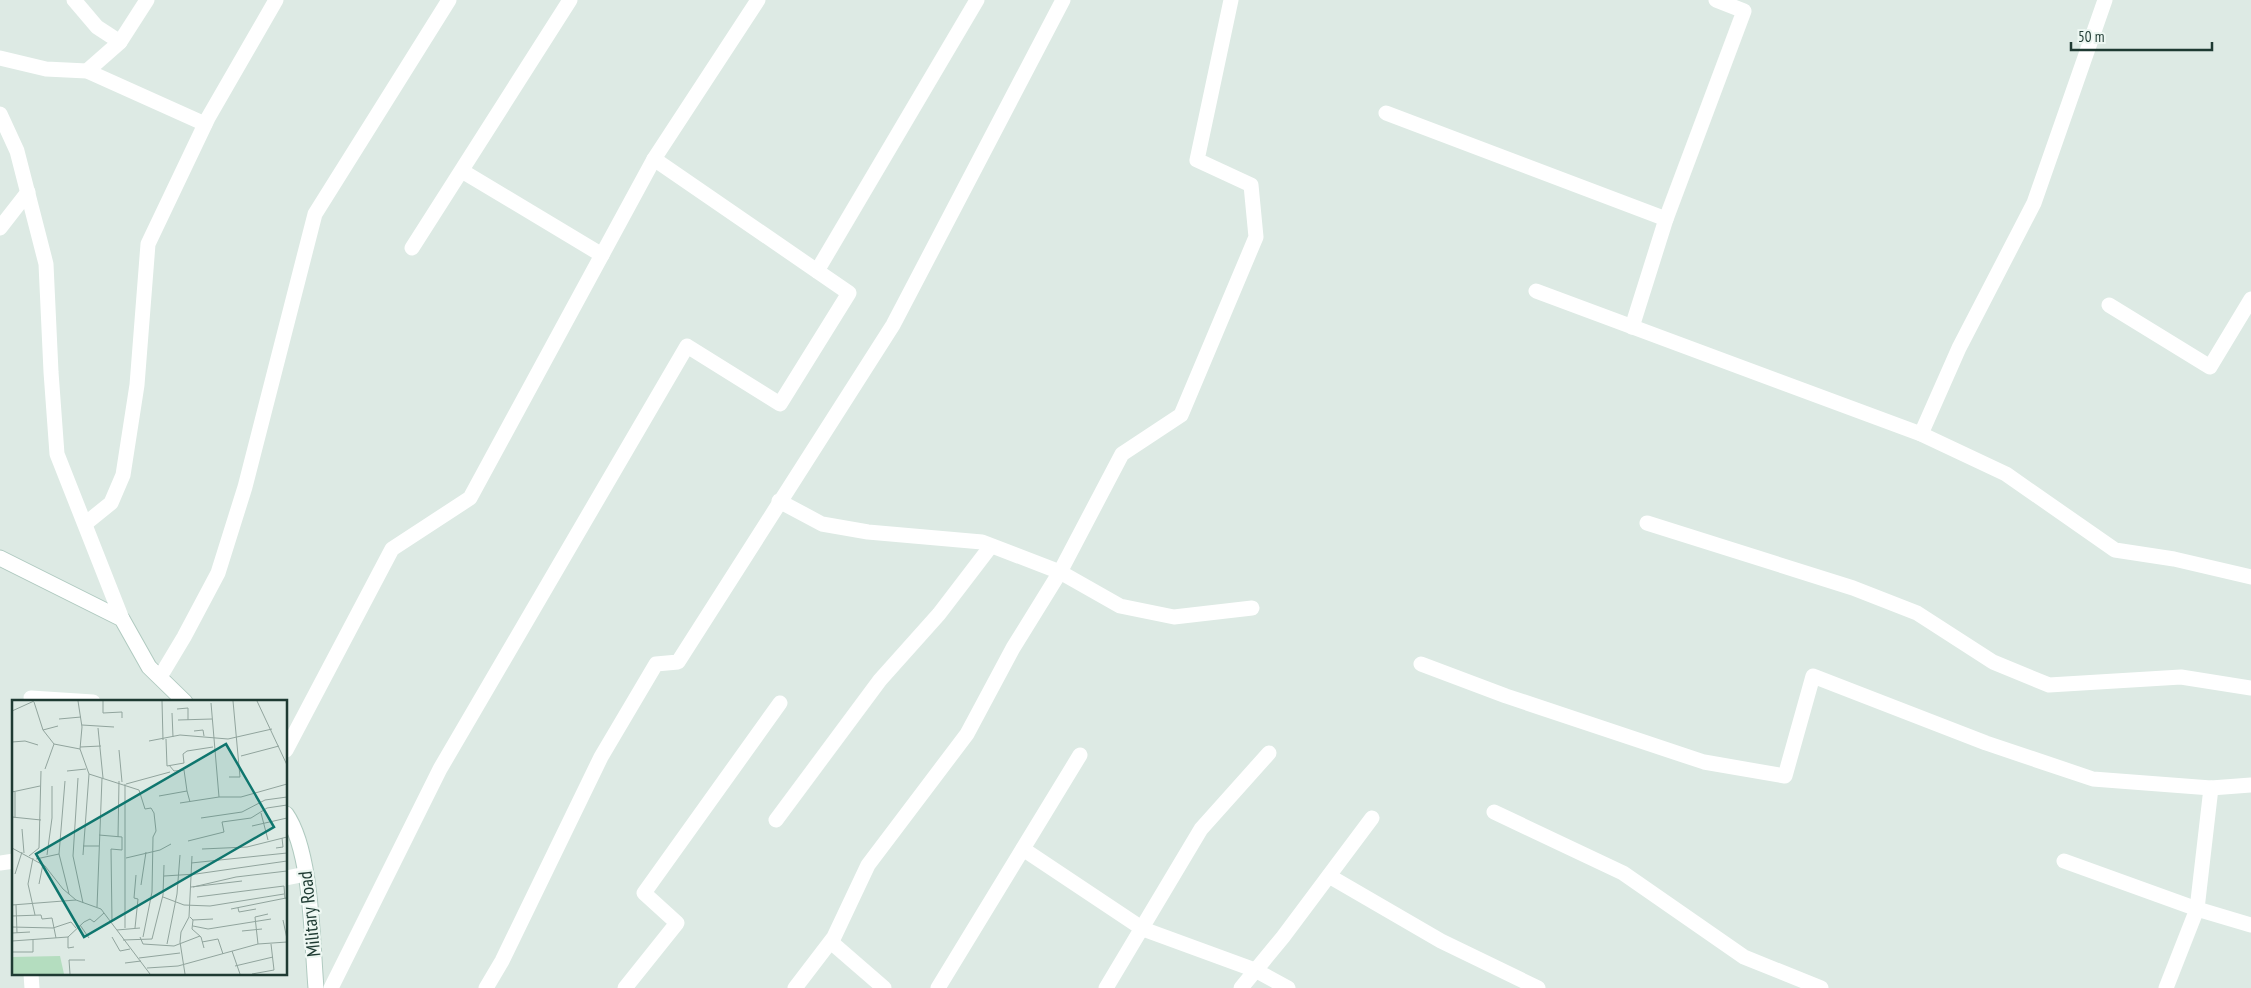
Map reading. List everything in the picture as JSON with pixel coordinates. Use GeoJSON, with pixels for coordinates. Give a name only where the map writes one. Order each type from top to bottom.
{"type":"FeatureCollection","features":[{"type":"Feature","properties":{"kind":"street"},"geometry":{"type":"LineString","coordinates":[[74,0],[97,27],[120,42]]}},
{"type":"Feature","properties":{"kind":"street"},"geometry":{"type":"LineString","coordinates":[[87,71],[120,42],[147,0]]}},
{"type":"Feature","properties":{"kind":"street"},"geometry":{"type":"LineString","coordinates":[[85,524],[111,503],[123,475],[137,385],[148,244],[204,124],[276,0]]}},
{"type":"Feature","properties":{"kind":"street"},"geometry":{"type":"LineString","coordinates":[[160,677],[218,573],[247,477],[315,214],[449,0]]}},
{"type":"Feature","properties":{"kind":"street"},"geometry":{"type":"LineString","coordinates":[[412,248],[570,0]]}},
{"type":"Feature","properties":{"kind":"street"},"geometry":{"type":"LineString","coordinates":[[288,746],[392,549],[470,498],[654,159],[758,0]]}},
{"type":"Feature","properties":{"kind":"street"},"geometry":{"type":"LineString","coordinates":[[817,271],[977,0]]}},
{"type":"Feature","properties":{"kind":"street"},"geometry":{"type":"LineString","coordinates":[[486,988],[502,961],[601,757],[656,664],[678,662],[893,325],[1063,0]]}},
{"type":"Feature","properties":{"kind":"street"},"geometry":{"type":"LineString","coordinates":[[795,988],[830,942],[868,865],[967,734],[1013,648],[1060,572],[1122,454],[1181,415],[1256,237],[1251,186],[1197,160],[1231,0]]}},
{"type":"Feature","properties":{"kind":"street"},"geometry":{"type":"LineString","coordinates":[[1632,327],[1666,219],[1744,11],[1716,0]]}},
{"type":"Feature","properties":{"kind":"street"},"geometry":{"type":"LineString","coordinates":[[1921,434],[1959,348],[2034,203],[2105,0]]}},
{"type":"Feature","properties":{"kind":"street"},"geometry":{"type":"LineString","coordinates":[[0,58],[46,69],[87,71],[204,124]]}},
{"type":"Feature","properties":{"kind":"street"},"geometry":{"type":"LineString","coordinates":[[1386,113],[1666,219]]}},
{"type":"Feature","properties":{"kind":"street"},"geometry":{"type":"LineString","coordinates":[[2,126],[18,150],[46,264],[50,372],[57,454],[122,619],[149,666],[184,700]]}},
{"type":"Feature","properties":{"kind":"street"},"geometry":{"type":"LineString","coordinates":[[331,988],[440,770],[686,346],[780,404],[849,293],[654,159]]}},
{"type":"Feature","properties":{"kind":"street"},"geometry":{"type":"LineString","coordinates":[[462,171],[602,255]]}},
{"type":"Feature","properties":{"kind":"street"},"geometry":{"type":"LineString","coordinates":[[0,228],[28,192]]}},
{"type":"Feature","properties":{"kind":"street"},"geometry":{"type":"LineString","coordinates":[[1536,291],[1921,434],[2006,474],[2115,550],[2174,559],[2251,576]]}},
{"type":"Feature","properties":{"kind":"street"},"geometry":{"type":"LineString","coordinates":[[2108,305],[2210,367],[2251,299]]}},
{"type":"Feature","properties":{"kind":"street"},"geometry":{"type":"LineString","coordinates":[[779,501],[822,524],[868,532],[982,542],[1060,572],[1120,606],[1174,617],[1252,608]]}},
{"type":"Feature","properties":{"kind":"street"},"geometry":{"type":"LineString","coordinates":[[1647,523],[1853,588],[1917,613],[1993,662],[2049,684],[2181,677],[2251,688]]}},
{"type":"Feature","properties":{"kind":"street"},"geometry":{"type":"LineString","coordinates":[[776,820],[880,680],[939,614],[991,546]]}},
{"type":"Feature","properties":{"kind":"street"},"geometry":{"type":"LineString","coordinates":[[0,558],[122,619]]}},
{"type":"Feature","properties":{"kind":"street"},"geometry":{"type":"LineString","coordinates":[[1421,664],[1506,696],[1704,762],[1785,776],[1813,676],[1986,743],[2092,779],[2211,788],[2251,785]]}},
{"type":"Feature","properties":{"kind":"street"},"geometry":{"type":"LineString","coordinates":[[31,698],[62,700]]}},
{"type":"Feature","properties":{"kind":"street"},"geometry":{"type":"LineString","coordinates":[[625,988],[677,923],[644,893],[780,703]]}},
{"type":"Feature","properties":{"kind":"street"},"geometry":{"type":"LineString","coordinates":[[1106,988],[1201,829],[1269,753]]}},
{"type":"Feature","properties":{"kind":"street"},"geometry":{"type":"LineString","coordinates":[[938,988],[1080,755]]}},
{"type":"Feature","properties":{"kind":"street"},"geometry":{"type":"LineString","coordinates":[[2166,988],[2197,909],[2211,788]]}},
{"type":"Feature","properties":{"kind":"street"},"geometry":{"type":"LineString","coordinates":[[1494,812],[1623,873],[1744,957],[1821,988]]}},
{"type":"Feature","properties":{"kind":"street","name":"Military Road"},"geometry":{"type":"LineString","coordinates":[[288,817],[294,825],[306,874],[316,988]]}},
{"type":"Feature","properties":{"kind":"street"},"geometry":{"type":"LineString","coordinates":[[1241,988],[1372,818]]}},
{"type":"Feature","properties":{"kind":"street"},"geometry":{"type":"LineString","coordinates":[[1022,849],[1142,929],[1256,970],[1288,988]]}},
{"type":"Feature","properties":{"kind":"street"},"geometry":{"type":"LineString","coordinates":[[2064,861],[2197,909],[2251,925]]}},
{"type":"Feature","properties":{"kind":"street"},"geometry":{"type":"LineString","coordinates":[[288,878],[306,874]]}},
{"type":"Feature","properties":{"kind":"street"},"geometry":{"type":"LineString","coordinates":[[1329,876],[1441,940],[1538,988]]}},
{"type":"Feature","properties":{"kind":"street"},"geometry":{"type":"LineString","coordinates":[[830,942],[884,988]]}}]}
